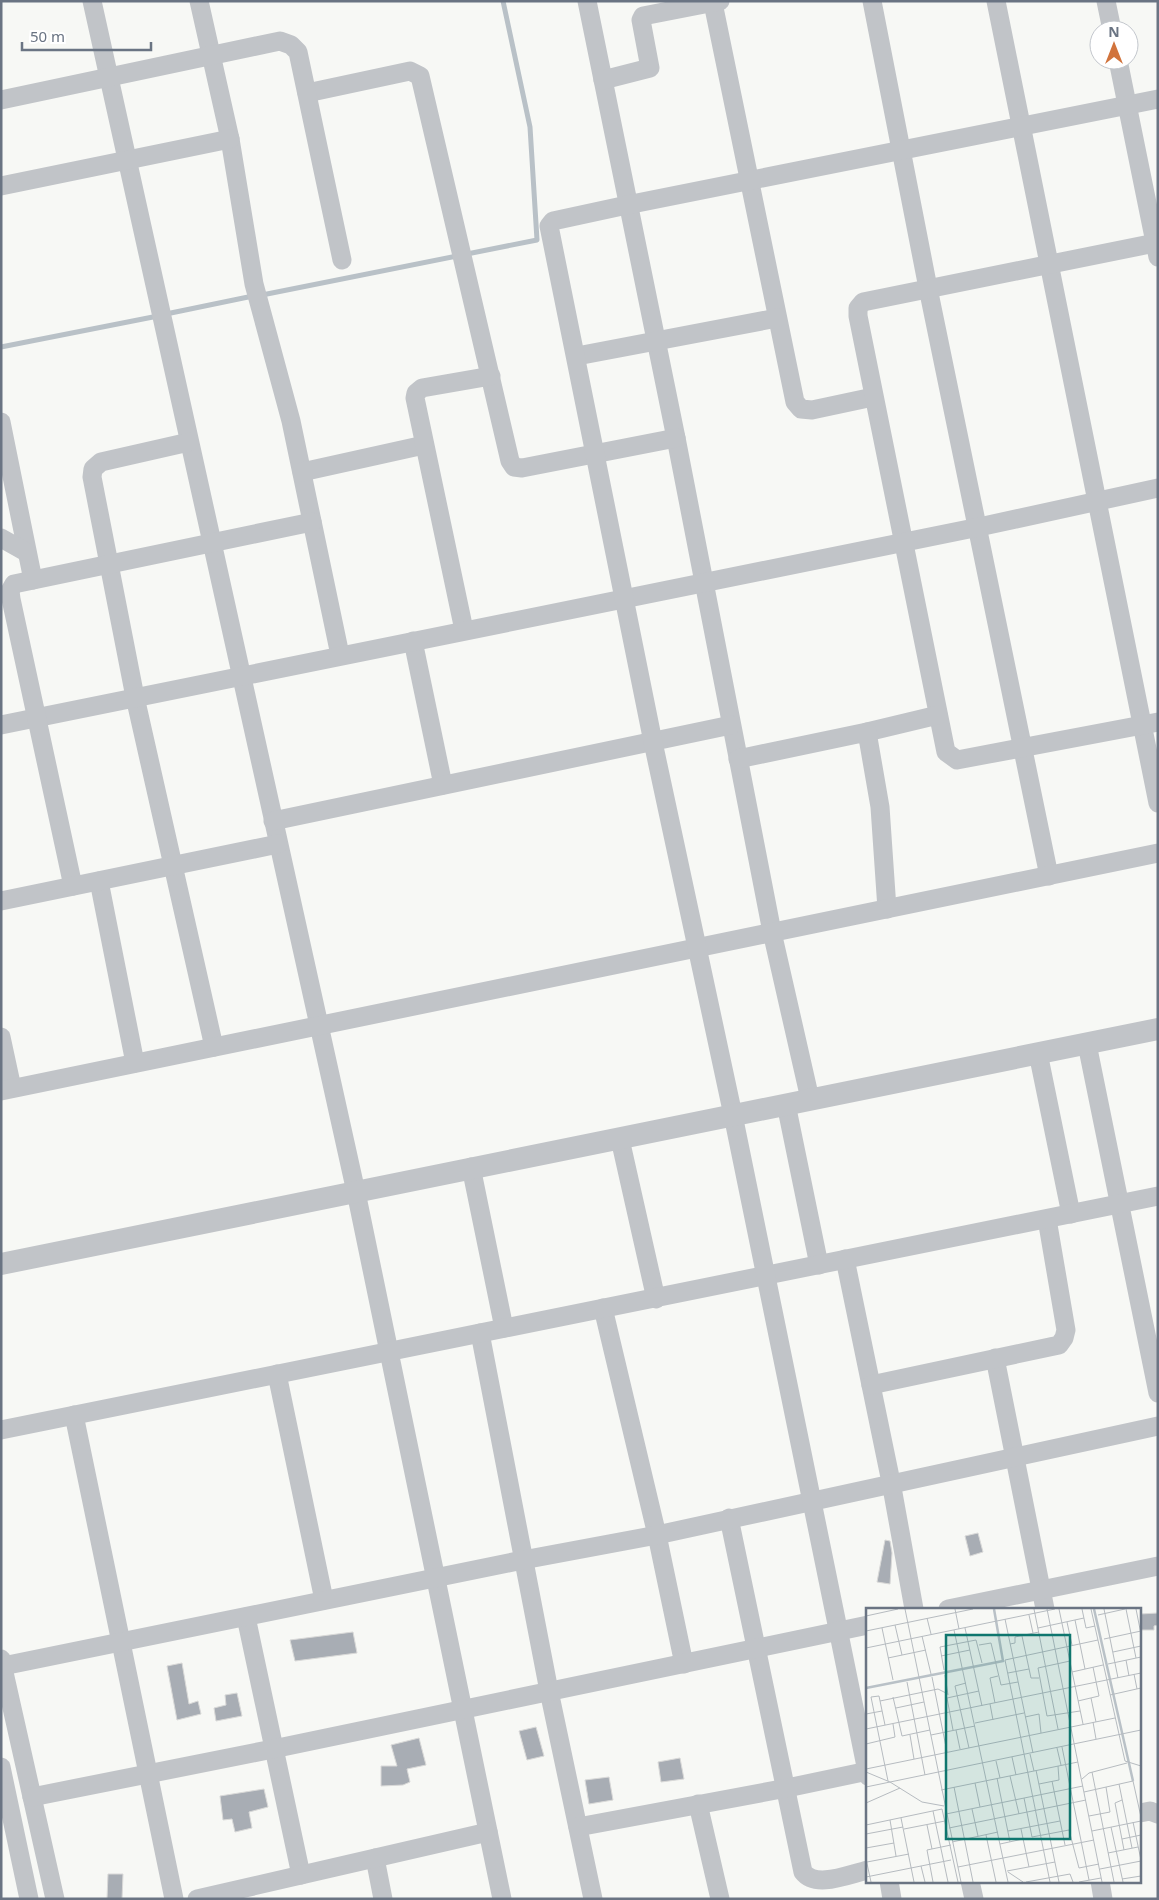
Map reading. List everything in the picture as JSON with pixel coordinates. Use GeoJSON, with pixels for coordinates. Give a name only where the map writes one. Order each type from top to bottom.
{"type":"FeatureCollection","features":[{"type":"Feature","properties":{"kind":"street"},"geometry":{"type":"LineString","coordinates":[[92,1],[356,1192],[502,1899]]}},
{"type":"Feature","properties":{"kind":"street"},"geometry":{"type":"LineString","coordinates":[[199,1],[230,139],[254,284],[291,421],[340,655]]}},
{"type":"Feature","properties":{"kind":"street"},"geometry":{"type":"LineString","coordinates":[[587,1],[627,205],[676,438],[772,932],[810,1099]]}},
{"type":"Feature","properties":{"kind":"street"},"geometry":{"type":"LineString","coordinates":[[872,1],[928,288],[979,526],[1049,876]]}},
{"type":"Feature","properties":{"kind":"street"},"geometry":{"type":"LineString","coordinates":[[996,1],[1097,501],[1149,724],[1158,803]]}},
{"type":"Feature","properties":{"kind":"street"},"geometry":{"type":"LineString","coordinates":[[1106,1],[1110,20]]}},
{"type":"Feature","properties":{"kind":"street"},"geometry":{"type":"LineString","coordinates":[[603,80],[650,68],[640,20],[643,16],[716,2],[749,181],[795,402],[802,409],[812,410],[873,397]]}},
{"type":"Feature","properties":{"kind":"street"},"geometry":{"type":"LineString","coordinates":[[1,100],[280,41],[291,45],[298,52],[342,260]]}},
{"type":"Feature","properties":{"kind":"street"},"geometry":{"type":"LineString","coordinates":[[1120,70],[1156,250],[1048,264],[863,302],[858,308],[873,397],[905,541],[946,752],[957,760],[1149,724]]}},
{"type":"Feature","properties":{"kind":"street"},"geometry":{"type":"LineString","coordinates":[[307,93],[410,71],[420,76],[510,461],[514,467],[522,468],[676,438]]}},
{"type":"Feature","properties":{"kind":"street"},"geometry":{"type":"LineString","coordinates":[[866,1767],[653,742],[577,356],[549,226],[553,221],[627,205],[1158,99]]}},
{"type":"Feature","properties":{"kind":"street"},"geometry":{"type":"LineString","coordinates":[[1,186],[230,139]]}},
{"type":"Feature","properties":{"kind":"street"},"geometry":{"type":"LineString","coordinates":[[577,356],[777,318]]}},
{"type":"Feature","properties":{"kind":"street"},"geometry":{"type":"LineString","coordinates":[[464,630],[424,445],[416,393],[422,388],[491,376]]}},
{"type":"Feature","properties":{"kind":"street"},"geometry":{"type":"LineString","coordinates":[[1,422],[32,580]]}},
{"type":"Feature","properties":{"kind":"street"},"geometry":{"type":"LineString","coordinates":[[189,442],[101,462],[93,469],[92,477],[136,697],[214,1047]]}},
{"type":"Feature","properties":{"kind":"street"},"geometry":{"type":"LineString","coordinates":[[302,472],[424,445]]}},
{"type":"Feature","properties":{"kind":"street"},"geometry":{"type":"LineString","coordinates":[[1,725],[1158,488]]}},
{"type":"Feature","properties":{"kind":"street"},"geometry":{"type":"LineString","coordinates":[[73,886],[10,591],[14,584],[312,522]]}},
{"type":"Feature","properties":{"kind":"street"},"geometry":{"type":"LineString","coordinates":[[1,538],[26,552]]}},
{"type":"Feature","properties":{"kind":"street"},"geometry":{"type":"LineString","coordinates":[[413,641],[443,786]]}},
{"type":"Feature","properties":{"kind":"street"},"geometry":{"type":"LineString","coordinates":[[738,759],[938,715]]}},
{"type":"Feature","properties":{"kind":"street"},"geometry":{"type":"LineString","coordinates":[[273,822],[731,725]]}},
{"type":"Feature","properties":{"kind":"street"},"geometry":{"type":"LineString","coordinates":[[867,732],[880,807],[887,909]]}},
{"type":"Feature","properties":{"kind":"street"},"geometry":{"type":"LineString","coordinates":[[1,901],[278,844]]}},
{"type":"Feature","properties":{"kind":"street"},"geometry":{"type":"LineString","coordinates":[[1,1037],[7,1090],[1158,853]]}},
{"type":"Feature","properties":{"kind":"street"},"geometry":{"type":"LineString","coordinates":[[99,881],[136,1063]]}},
{"type":"Feature","properties":{"kind":"street"},"geometry":{"type":"LineString","coordinates":[[1,1264],[470,1167],[620,1139],[1158,1029]]}},
{"type":"Feature","properties":{"kind":"street"},"geometry":{"type":"LineString","coordinates":[[1087,1044],[1158,1393]]}},
{"type":"Feature","properties":{"kind":"street"},"geometry":{"type":"LineString","coordinates":[[1038,1053],[1071,1214]]}},
{"type":"Feature","properties":{"kind":"street"},"geometry":{"type":"LineString","coordinates":[[786,1104],[819,1265]]}},
{"type":"Feature","properties":{"kind":"street"},"geometry":{"type":"LineString","coordinates":[[620,1139],[656,1299]]}},
{"type":"Feature","properties":{"kind":"street"},"geometry":{"type":"LineString","coordinates":[[470,1167],[504,1328]]}},
{"type":"Feature","properties":{"kind":"street"},"geometry":{"type":"LineString","coordinates":[[1,1430],[1158,1196]]}},
{"type":"Feature","properties":{"kind":"street"},"geometry":{"type":"LineString","coordinates":[[871,1385],[1059,1345],[1064,1338],[1066,1330],[1047,1219]]}},
{"type":"Feature","properties":{"kind":"street"},"geometry":{"type":"LineString","coordinates":[[845,1260],[891,1482],[914,1608]]}},
{"type":"Feature","properties":{"kind":"street"},"geometry":{"type":"LineString","coordinates":[[603,1308],[657,1535],[684,1664]]}},
{"type":"Feature","properties":{"kind":"street"},"geometry":{"type":"LineString","coordinates":[[480,1333],[549,1691],[593,1899]]}},
{"type":"Feature","properties":{"kind":"street"},"geometry":{"type":"LineString","coordinates":[[995,1358],[1045,1608]]}},
{"type":"Feature","properties":{"kind":"street"},"geometry":{"type":"LineString","coordinates":[[277,1374],[324,1600]]}},
{"type":"Feature","properties":{"kind":"street"},"geometry":{"type":"LineString","coordinates":[[74,1415],[174,1899]]}},
{"type":"Feature","properties":{"kind":"street"},"geometry":{"type":"LineString","coordinates":[[55,1899],[32,1797],[9,1728],[2,1663],[121,1642],[523,1560],[657,1535],[811,1499],[1158,1426]]}},
{"type":"Feature","properties":{"kind":"street"},"geometry":{"type":"LineString","coordinates":[[730,1518],[756,1650],[787,1788],[802,1872],[808,1878],[819,1881],[866,1870]]}},
{"type":"Feature","properties":{"kind":"street"},"geometry":{"type":"LineString","coordinates":[[953,1608],[1158,1566]]}},
{"type":"Feature","properties":{"kind":"street"},"geometry":{"type":"LineString","coordinates":[[246,1617],[272,1749],[301,1875]]}},
{"type":"Feature","properties":{"kind":"street"},"geometry":{"type":"LineString","coordinates":[[32,1797],[756,1650],[866,1625]]}},
{"type":"Feature","properties":{"kind":"street"},"geometry":{"type":"LineString","coordinates":[[1,1767],[29,1899]]}},
{"type":"Feature","properties":{"kind":"street"},"geometry":{"type":"LineString","coordinates":[[578,1827],[866,1772]]}},
{"type":"Feature","properties":{"kind":"street"},"geometry":{"type":"LineString","coordinates":[[698,1804],[720,1899]]}},
{"type":"Feature","properties":{"kind":"street"},"geometry":{"type":"LineString","coordinates":[[1142,1813],[1150,1811],[1158,1814]]}},
{"type":"Feature","properties":{"kind":"street"},"geometry":{"type":"LineString","coordinates":[[197,1899],[488,1832]]}},
{"type":"Feature","properties":{"kind":"street"},"geometry":{"type":"LineString","coordinates":[[375,1858],[383,1899]]}},
{"type":"Feature","properties":{"kind":"street"},"geometry":{"type":"LineString","coordinates":[[889,1882],[892,1899]]}},
{"type":"Feature","properties":{"kind":"street"},"geometry":{"type":"LineString","coordinates":[[970,1882],[974,1899]]}},
{"type":"Feature","properties":{"kind":"street"},"geometry":{"type":"LineString","coordinates":[[1100,1882],[1103,1899]]}},
{"type":"Feature","properties":{"kind":"building"},"geometry":{"type":"Polygon","coordinates":[[[978,1533],[983,1552],[970,1556],[965,1536],[978,1533]]]}},
{"type":"Feature","properties":{"kind":"building"},"geometry":{"type":"Polygon","coordinates":[[[885,1540],[890,1541],[892,1553],[890,1584],[877,1582],[885,1540]]]}},
{"type":"Feature","properties":{"kind":"building"},"geometry":{"type":"Polygon","coordinates":[[[1158,1613],[1158,1625],[1154,1626],[1154,1630],[1142,1630],[1142,1614],[1158,1613]]]}},
{"type":"Feature","properties":{"kind":"building"},"geometry":{"type":"Polygon","coordinates":[[[353,1632],[357,1653],[295,1661],[290,1640],[353,1632]]]}},
{"type":"Feature","properties":{"kind":"building"},"geometry":{"type":"Polygon","coordinates":[[[182,1663],[189,1704],[198,1701],[201,1714],[177,1720],[167,1666],[182,1663]]]}},
{"type":"Feature","properties":{"kind":"building"},"geometry":{"type":"Polygon","coordinates":[[[237,1693],[242,1716],[216,1721],[214,1708],[226,1705],[225,1695],[237,1693]]]}},
{"type":"Feature","properties":{"kind":"building"},"geometry":{"type":"Polygon","coordinates":[[[536,1727],[544,1756],[527,1760],[519,1731],[536,1727]]]}},
{"type":"Feature","properties":{"kind":"building"},"geometry":{"type":"Polygon","coordinates":[[[419,1738],[426,1765],[407,1769],[410,1782],[403,1785],[381,1786],[381,1766],[397,1766],[391,1745],[419,1738]]]}},
{"type":"Feature","properties":{"kind":"building"},"geometry":{"type":"Polygon","coordinates":[[[680,1758],[684,1779],[661,1782],[658,1762],[680,1758]]]}},
{"type":"Feature","properties":{"kind":"building"},"geometry":{"type":"Polygon","coordinates":[[[609,1777],[613,1800],[589,1804],[585,1780],[609,1777]]]}},
{"type":"Feature","properties":{"kind":"building"},"geometry":{"type":"Polygon","coordinates":[[[264,1789],[268,1807],[249,1812],[252,1828],[235,1832],[232,1819],[223,1820],[220,1796],[264,1789]]]}},
{"type":"Feature","properties":{"kind":"building"},"geometry":{"type":"Polygon","coordinates":[[[108,1874],[123,1874],[122,1899],[107,1899],[108,1874]]]}},
{"type":"Feature","properties":{"kind":"waterway"},"geometry":{"type":"LineString","coordinates":[[262,295],[537,240],[530,127],[503,1]]}},
{"type":"Feature","properties":{"kind":"waterway"},"geometry":{"type":"LineString","coordinates":[[166,314],[253,296]]}},
{"type":"Feature","properties":{"kind":"waterway"},"geometry":{"type":"LineString","coordinates":[[1,347],[158,316]]}}]}
